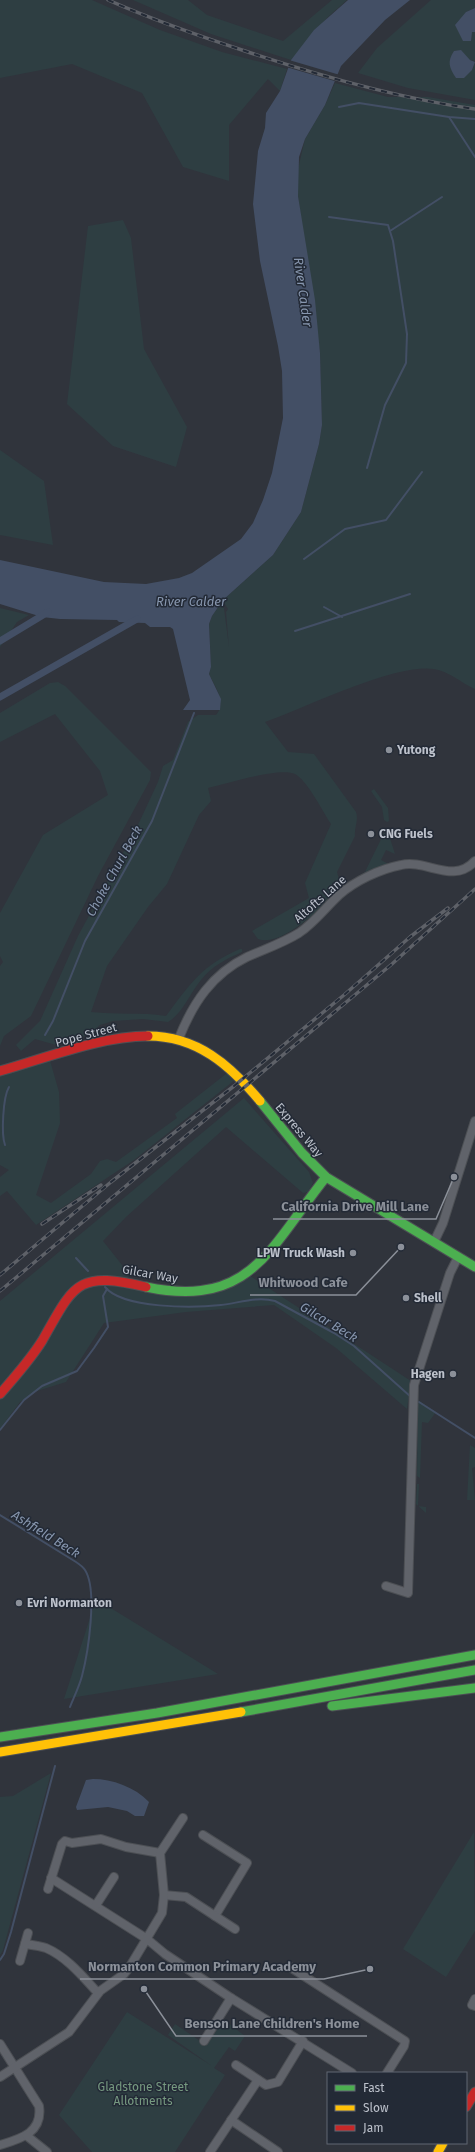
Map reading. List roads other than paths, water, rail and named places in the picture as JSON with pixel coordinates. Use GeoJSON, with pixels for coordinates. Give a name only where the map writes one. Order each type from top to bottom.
{"type":"FeatureCollection","features":[{"type":"Feature","properties":{"kind":"main road","name":"Pope Street"},"geometry":{"type":"LineString","coordinates":[[0,1071],[104,1041],[139,1034],[158,1034],[179,1038]]}},
{"type":"Feature","properties":{"kind":"main road","name":"Express Way"},"geometry":{"type":"LineString","coordinates":[[179,1038],[207,1051],[238,1076],[309,1162],[326,1177],[475,1267]]}},
{"type":"Feature","properties":{"kind":"main road","name":"Gilcar Way"},"geometry":{"type":"LineString","coordinates":[[0,1394],[32,1356],[67,1297],[80,1286],[95,1281],[109,1280],[164,1291],[188,1292],[213,1288],[240,1278],[247,1274],[260,1262],[326,1177]]}},
{"type":"Feature","properties":{"kind":"main road"},"geometry":{"type":"LineString","coordinates":[[420,1666],[475,1650]]}},
{"type":"Feature","properties":{"kind":"main road"},"geometry":{"type":"LineString","coordinates":[[0,1737],[157,1713],[475,1655]]}},
{"type":"Feature","properties":{"kind":"main road"},"geometry":{"type":"LineString","coordinates":[[172,1726],[475,1670]]}},
{"type":"Feature","properties":{"kind":"main road"},"geometry":{"type":"LineString","coordinates":[[0,1752],[172,1726],[475,1688]]}},
{"type":"Feature","properties":{"kind":"main road"},"geometry":{"type":"LineString","coordinates":[[467,2105],[475,2092]]}},
{"type":"Feature","properties":{"kind":"street","name":"Altofts Lane"},"geometry":{"type":"LineString","coordinates":[[179,1038],[190,1012],[199,997],[227,968],[299,933],[312,923],[340,894],[352,886],[377,873],[401,865],[412,864],[455,872],[468,868],[475,861]]}},
{"type":"Feature","properties":{"kind":"street"},"geometry":{"type":"LineString","coordinates":[[433,1242],[443,1223],[475,1121]]}},
{"type":"Feature","properties":{"kind":"street"},"geometry":{"type":"LineString","coordinates":[[386,1586],[408,1593],[414,1385],[450,1273],[458,1257]]}},
{"type":"Feature","properties":{"kind":"street"},"geometry":{"type":"LineString","coordinates":[[0,2077],[14,2066],[69,2032],[98,1993],[124,1974],[162,1914],[164,1895],[160,1853],[184,1818]]}},
{"type":"Feature","properties":{"kind":"street"},"geometry":{"type":"LineString","coordinates":[[203,1835],[247,1863],[215,1916]]}},
{"type":"Feature","properties":{"kind":"street"},"geometry":{"type":"LineString","coordinates":[[48,1889],[62,1844],[66,1841],[72,1843],[101,1840],[126,1847],[160,1853]]}},
{"type":"Feature","properties":{"kind":"street"},"geometry":{"type":"LineString","coordinates":[[51,1878],[96,1905],[147,1939],[165,1954],[231,1998],[303,2041],[350,2072]]}},
{"type":"Feature","properties":{"kind":"street"},"geometry":{"type":"LineString","coordinates":[[96,1905],[114,1878]]}},
{"type":"Feature","properties":{"kind":"street"},"geometry":{"type":"LineString","coordinates":[[164,1895],[186,1897],[235,1929]]}},
{"type":"Feature","properties":{"kind":"street"},"geometry":{"type":"LineString","coordinates":[[20,1961],[28,1932]]}},
{"type":"Feature","properties":{"kind":"street"},"geometry":{"type":"LineString","coordinates":[[25,1944],[45,1948],[55,1953],[72,1965],[98,1993]]}},
{"type":"Feature","properties":{"kind":"street"},"geometry":{"type":"LineString","coordinates":[[290,1967],[405,2041],[404,2046],[388,2072]]}},
{"type":"Feature","properties":{"kind":"street"},"geometry":{"type":"LineString","coordinates":[[204,2041],[231,1998]]}},
{"type":"Feature","properties":{"kind":"street"},"geometry":{"type":"LineString","coordinates":[[236,2065],[266,2085],[278,2082],[303,2041]]}},
{"type":"Feature","properties":{"kind":"street"},"geometry":{"type":"LineString","coordinates":[[0,2044],[39,2106],[37,2120],[27,2136],[0,2146]]}},
{"type":"Feature","properties":{"kind":"street"},"geometry":{"type":"LineString","coordinates":[[210,2152],[258,2080]]}},
{"type":"Feature","properties":{"kind":"street"},"geometry":{"type":"LineString","coordinates":[[231,2120],[278,2152]]}},
{"type":"Feature","properties":{"kind":"street"},"geometry":{"type":"LineString","coordinates":[[27,2136],[47,2152]]}},
{"type":"Feature","properties":{"kind":"water","name":"River Calder"},"geometry":{"type":"Polygon","coordinates":[[[348,0],[410,0],[385,20],[341,66],[325,105],[305,139],[299,157],[298,196],[315,300],[320,353],[322,425],[319,444],[301,512],[273,555],[223,600],[212,616],[209,624],[211,667],[209,674],[221,699],[220,710],[183,710],[190,700],[173,629],[170,627],[150,627],[145,623],[119,622],[117,620],[60,619],[42,617],[0,604],[0,560],[104,582],[146,584],[179,578],[192,573],[241,539],[253,523],[272,473],[283,418],[282,371],[260,261],[253,204],[258,151],[265,128],[266,113],[280,91],[291,60],[314,30],[348,0]]]}},
{"type":"Feature","properties":{"kind":"water"},"geometry":{"type":"Polygon","coordinates":[[[475,8],[475,32],[472,32],[471,41],[463,41],[455,25],[466,12],[475,8]]]}},
{"type":"Feature","properties":{"kind":"water"},"geometry":{"type":"Polygon","coordinates":[[[461,50],[470,60],[475,62],[472,70],[464,78],[456,78],[450,68],[450,58],[454,51],[461,50]]]}},
{"type":"Feature","properties":{"kind":"water"},"geometry":{"type":"Polygon","coordinates":[[[93,1779],[115,1782],[137,1792],[149,1802],[144,1816],[135,1816],[127,1811],[108,1807],[77,1810],[76,1807],[86,1780],[93,1779]]]}},
{"type":"Feature","properties":{"kind":"waterway"},"geometry":{"type":"LineString","coordinates":[[339,107],[359,103],[449,117],[475,119]]}},
{"type":"Feature","properties":{"kind":"waterway"},"geometry":{"type":"LineString","coordinates":[[449,117],[475,157]]}},
{"type":"Feature","properties":{"kind":"waterway"},"geometry":{"type":"LineString","coordinates":[[390,231],[442,197]]}},
{"type":"Feature","properties":{"kind":"waterway"},"geometry":{"type":"LineString","coordinates":[[329,217],[388,225],[393,241],[407,334],[406,363],[385,405],[367,468]]}},
{"type":"Feature","properties":{"kind":"waterway"},"geometry":{"type":"LineString","coordinates":[[304,559],[345,529],[386,520],[422,472]]}},
{"type":"Feature","properties":{"kind":"waterway"},"geometry":{"type":"LineString","coordinates":[[295,631],[410,594]]}},
{"type":"Feature","properties":{"kind":"waterway"},"geometry":{"type":"LineString","coordinates":[[324,607],[342,617]]}},
{"type":"Feature","properties":{"kind":"waterway"},"geometry":{"type":"LineString","coordinates":[[0,641],[48,612]]}},
{"type":"Feature","properties":{"kind":"waterway"},"geometry":{"type":"LineString","coordinates":[[0,697],[137,619]]}},
{"type":"Feature","properties":{"kind":"waterway","name":"Choke Churl Beck"},"geometry":{"type":"LineString","coordinates":[[45,1035],[53,1021],[85,941],[152,821],[194,713]]}},
{"type":"Feature","properties":{"kind":"waterway","name":"Choke Churl Beck"},"geometry":{"type":"LineString","coordinates":[[5,1145],[3,1116],[5,1099],[9,1087]]}},
{"type":"Feature","properties":{"kind":"waterway","name":"Choke Churl Beck"},"geometry":{"type":"LineString","coordinates":[[76,1258],[88,1271]]}},
{"type":"Feature","properties":{"kind":"waterway","name":"Gilcar Beck"},"geometry":{"type":"LineString","coordinates":[[105,1287],[114,1294],[127,1300],[160,1305],[194,1307],[262,1299],[275,1301],[334,1333],[354,1346],[411,1397]]}},
{"type":"Feature","properties":{"kind":"waterway","name":"Ashfield Beck"},"geometry":{"type":"LineString","coordinates":[[0,1430],[24,1400],[42,1386],[77,1371],[108,1327],[103,1296],[107,1289]]}},
{"type":"Feature","properties":{"kind":"waterway"},"geometry":{"type":"LineString","coordinates":[[419,1402],[475,1438]]}},
{"type":"Feature","properties":{"kind":"waterway","name":"Ashfield Beck"},"geometry":{"type":"LineString","coordinates":[[0,1515],[78,1564],[85,1570],[89,1579],[91,1592],[91,1622],[87,1653],[81,1680],[70,1707]]}},
{"type":"Feature","properties":{"kind":"waterway","name":"Ashfield Beck"},"geometry":{"type":"LineString","coordinates":[[0,1960],[4,1954],[11,1932],[55,1766]]}},
{"type":"Feature","properties":{"kind":"railway"},"geometry":{"type":"LineString","coordinates":[[108,0],[193,34],[302,69],[417,99],[475,109]]}},
{"type":"Feature","properties":{"kind":"railway"},"geometry":{"type":"LineString","coordinates":[[0,1291],[392,964],[475,889]]}},
{"type":"Feature","properties":{"kind":"railway"},"geometry":{"type":"LineString","coordinates":[[0,1275],[111,1182],[234,1086],[344,995],[410,937],[448,908]]}},
{"type":"Feature","properties":{"kind":"railway"},"geometry":{"type":"LineString","coordinates":[[42,1224],[101,1185]]}},
{"type":"Feature","properties":{"kind":"place","name":"Yutong"},"geometry":{"type":"Point","coordinates":[389,750]}},
{"type":"Feature","properties":{"kind":"place","name":"CNG Fuels"},"geometry":{"type":"Point","coordinates":[371,834]}},
{"type":"Feature","properties":{"kind":"place","name":"California Drive Mill Lane"},"geometry":{"type":"Point","coordinates":[454,1177]}},
{"type":"Feature","properties":{"kind":"place","name":"Whitwood Cafe"},"geometry":{"type":"Point","coordinates":[401,1247]}},
{"type":"Feature","properties":{"kind":"place","name":"LPW Truck Wash"},"geometry":{"type":"Point","coordinates":[353,1253]}},
{"type":"Feature","properties":{"kind":"place","name":"Shell"},"geometry":{"type":"Point","coordinates":[406,1298]}},
{"type":"Feature","properties":{"kind":"place","name":"Hagen"},"geometry":{"type":"Point","coordinates":[453,1374]}},
{"type":"Feature","properties":{"kind":"place","name":"Evri Normanton"},"geometry":{"type":"Point","coordinates":[19,1603]}},
{"type":"Feature","properties":{"kind":"place","name":"Normanton Common Primary Academy"},"geometry":{"type":"Point","coordinates":[370,1969]}},
{"type":"Feature","properties":{"kind":"place","name":"Benson Lane Children's Home"},"geometry":{"type":"Point","coordinates":[144,1989]}},
{"type":"Feature","properties":{"kind":"park label","name":"Gladstone Street Allotments"},"geometry":{"type":"Point","coordinates":[143,2094]}}]}
